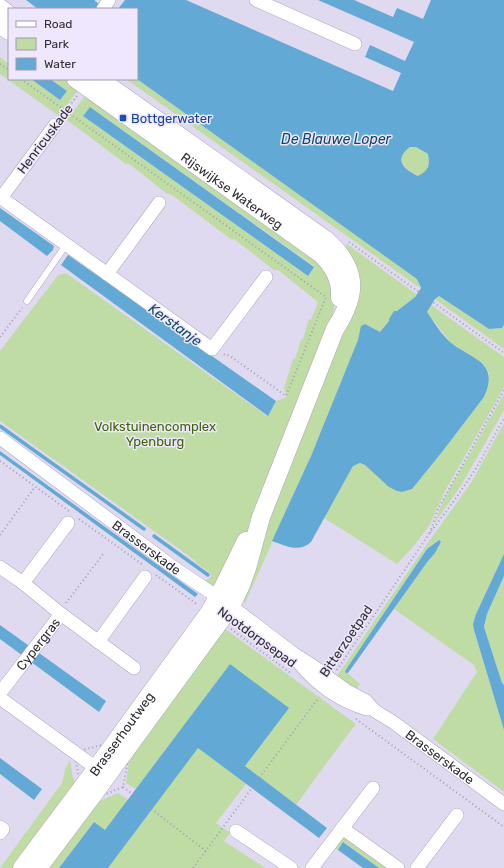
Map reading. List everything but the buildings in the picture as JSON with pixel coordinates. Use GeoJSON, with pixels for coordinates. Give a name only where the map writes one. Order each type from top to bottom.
{"type":"FeatureCollection","features":[{"type":"Feature","properties":{"kind":"main road"},"geometry":{"type":"LineString","coordinates":[[0,24],[8,30]]}},
{"type":"Feature","properties":{"kind":"main road","name":"Rijswijkse Waterweg"},"geometry":{"type":"LineString","coordinates":[[87,81],[326,258],[333,267],[340,281],[340,296],[336,329],[261,517],[244,545],[224,602]]}},
{"type":"Feature","properties":{"kind":"main road","name":"Brasserhoutweg"},"geometry":{"type":"LineString","coordinates":[[38,868],[101,772],[224,602]]}},
{"type":"Feature","properties":{"kind":"main road","name":"Brasserhoutweg"},"geometry":{"type":"LineString","coordinates":[[22,868],[101,772]]}},
{"type":"Feature","properties":{"kind":"street"},"geometry":{"type":"LineString","coordinates":[[256,0],[355,44]]}},
{"type":"Feature","properties":{"kind":"street","name":"Henricuskade"},"geometry":{"type":"LineString","coordinates":[[55,125],[1,198],[212,349]]}},
{"type":"Feature","properties":{"kind":"street"},"geometry":{"type":"LineString","coordinates":[[107,274],[159,203]]}},
{"type":"Feature","properties":{"kind":"street"},"geometry":{"type":"LineString","coordinates":[[212,349],[266,278]]}},
{"type":"Feature","properties":{"kind":"street","name":"Brasserskade"},"geometry":{"type":"LineString","coordinates":[[0,438],[173,567],[310,664],[328,684],[347,691],[366,701],[375,711],[393,722],[504,804]]}},
{"type":"Feature","properties":{"kind":"street"},"geometry":{"type":"LineString","coordinates":[[24,584],[68,524]]}},
{"type":"Feature","properties":{"kind":"street","name":"Cypergras"},"geometry":{"type":"LineString","coordinates":[[0,567],[134,668]]}},
{"type":"Feature","properties":{"kind":"street"},"geometry":{"type":"LineString","coordinates":[[98,642],[149,573]]}},
{"type":"Feature","properties":{"kind":"street","name":"Cypergras"},"geometry":{"type":"LineString","coordinates":[[0,693],[60,613]]}},
{"type":"Feature","properties":{"kind":"street"},"geometry":{"type":"LineString","coordinates":[[0,698],[101,772]]}},
{"type":"Feature","properties":{"kind":"street"},"geometry":{"type":"LineString","coordinates":[[312,868],[373,788]]}},
{"type":"Feature","properties":{"kind":"street"},"geometry":{"type":"LineString","coordinates":[[417,868],[457,815]]}},
{"type":"Feature","properties":{"kind":"street"},"geometry":{"type":"LineString","coordinates":[[0,827],[3,829],[0,832]]}},
{"type":"Feature","properties":{"kind":"street"},"geometry":{"type":"LineString","coordinates":[[342,828],[398,868]]}},
{"type":"Feature","properties":{"kind":"street"},"geometry":{"type":"LineString","coordinates":[[236,831],[290,868]]}},
{"type":"Feature","properties":{"kind":"lane"},"geometry":{"type":"LineString","coordinates":[[27,301],[66,245]]}},
{"type":"Feature","properties":{"kind":"path"},"geometry":{"type":"LineString","coordinates":[[22,80],[326,297],[286,396],[230,356],[212,349]]}},
{"type":"Feature","properties":{"kind":"path","name":"Henricuskade"},"geometry":{"type":"LineString","coordinates":[[55,125],[87,81]]}},
{"type":"Feature","properties":{"kind":"path"},"geometry":{"type":"LineString","coordinates":[[416,290],[504,353]]}},
{"type":"Feature","properties":{"kind":"path"},"geometry":{"type":"LineString","coordinates":[[0,337],[27,301]]}},
{"type":"Feature","properties":{"kind":"path"},"geometry":{"type":"LineString","coordinates":[[429,534],[438,509],[504,390]]}},
{"type":"Feature","properties":{"kind":"path","name":"Bitterzoetpad"},"geometry":{"type":"LineString","coordinates":[[194,868],[328,684],[429,534],[477,467],[504,418]]}},
{"type":"Feature","properties":{"kind":"path","name":"Nootdorpsepad"},"geometry":{"type":"LineString","coordinates":[[0,462],[149,573],[214,617],[296,677]]}},
{"type":"Feature","properties":{"kind":"path"},"geometry":{"type":"LineString","coordinates":[[0,535],[35,487]]}},
{"type":"Feature","properties":{"kind":"path"},"geometry":{"type":"LineString","coordinates":[[60,613],[104,553]]}},
{"type":"Feature","properties":{"kind":"path"},"geometry":{"type":"LineString","coordinates":[[354,717],[504,827]]}},
{"type":"Feature","properties":{"kind":"path"},"geometry":{"type":"LineString","coordinates":[[123,787],[206,851]]}},
{"type":"Feature","properties":{"kind":"green space"},"geometry":{"type":"Polygon","coordinates":[[[0,57],[8,63],[8,80],[0,74],[0,57]]]}},
{"type":"Feature","properties":{"kind":"green space"},"geometry":{"type":"Polygon","coordinates":[[[8,80],[32,80],[60,100],[67,91],[51,80],[72,80],[81,86],[59,116],[8,80]]]}},
{"type":"Feature","properties":{"kind":"green space"},"geometry":{"type":"Polygon","coordinates":[[[127,80],[138,80],[418,279],[420,288],[127,80]]]}},
{"type":"Feature","properties":{"kind":"green space","name":"Volkstuinencomplex Ypenburg"},"geometry":{"type":"Polygon","coordinates":[[[85,96],[319,255],[337,296],[330,324],[254,516],[223,583],[212,585],[205,581],[211,577],[211,574],[195,562],[196,561],[0,421],[0,351],[58,275],[66,273],[267,416],[276,401],[287,397],[284,388],[293,359],[295,359],[309,319],[311,320],[318,302],[278,270],[274,270],[234,239],[232,240],[172,195],[166,193],[128,163],[127,165],[67,120],[85,96]],[[90,107],[83,116],[308,276],[314,266],[90,107]]]}},
{"type":"Feature","properties":{"kind":"green space"},"geometry":{"type":"Polygon","coordinates":[[[410,147],[416,147],[428,154],[429,162],[427,170],[418,176],[408,170],[401,160],[402,156],[410,147]]]}},
{"type":"Feature","properties":{"kind":"green space"},"geometry":{"type":"Polygon","coordinates":[[[347,244],[416,294],[415,297],[397,311],[394,311],[389,321],[380,332],[365,324],[311,456],[245,603],[239,597],[263,525],[353,299],[344,248],[347,244]]]}},
{"type":"Feature","properties":{"kind":"green space"},"geometry":{"type":"Polygon","coordinates":[[[439,296],[489,329],[502,328],[504,325],[504,349],[435,299],[439,296]]]}},
{"type":"Feature","properties":{"kind":"green space"},"geometry":{"type":"Polygon","coordinates":[[[431,305],[504,357],[504,387],[445,491],[429,526],[397,564],[324,518],[353,466],[356,464],[365,465],[397,491],[402,492],[412,489],[484,397],[489,373],[485,366],[450,342],[427,312],[431,305]]]}},
{"type":"Feature","properties":{"kind":"green space"},"geometry":{"type":"Polygon","coordinates":[[[504,394],[504,410],[460,487],[434,524],[443,501],[504,394]]]}},
{"type":"Feature","properties":{"kind":"green space"},"geometry":{"type":"Polygon","coordinates":[[[504,423],[504,554],[476,614],[474,630],[504,730],[504,792],[433,739],[477,672],[474,665],[394,609],[439,547],[438,540],[427,549],[345,671],[360,684],[355,692],[335,679],[425,547],[471,483],[504,423]]]}},
{"type":"Feature","properties":{"kind":"green space"},"geometry":{"type":"Polygon","coordinates":[[[504,576],[504,685],[502,683],[484,627],[487,614],[504,576]]]}},
{"type":"Feature","properties":{"kind":"green space"},"geometry":{"type":"Polygon","coordinates":[[[221,626],[356,724],[296,805],[245,766],[230,664],[136,789],[126,783],[130,753],[221,626]]]}},
{"type":"Feature","properties":{"kind":"green space"},"geometry":{"type":"Polygon","coordinates":[[[198,747],[246,784],[216,823],[230,833],[224,841],[265,868],[108,868],[198,747]]]}},
{"type":"Feature","properties":{"kind":"green space"},"geometry":{"type":"Polygon","coordinates":[[[70,760],[73,778],[77,787],[16,868],[0,868],[62,783],[65,770],[70,760]]]}},
{"type":"Feature","properties":{"kind":"green space"},"geometry":{"type":"Polygon","coordinates":[[[118,793],[128,800],[105,831],[94,822],[59,868],[42,868],[94,797],[100,801],[118,793]]]}},
{"type":"Feature","properties":{"kind":"green space"},"geometry":{"type":"Polygon","coordinates":[[[342,837],[347,837],[391,868],[379,868],[344,842],[338,850],[333,846],[342,837]]]}},
{"type":"Feature","properties":{"kind":"water"},"geometry":{"type":"Polygon","coordinates":[[[26,0],[95,0],[105,8],[37,8],[26,0]]]}},
{"type":"Feature","properties":{"kind":"water","name":"De Blauwe Loper"},"geometry":{"type":"Polygon","coordinates":[[[125,0],[186,0],[393,91],[401,73],[365,57],[370,45],[405,61],[414,42],[318,0],[354,0],[393,17],[397,8],[423,19],[431,0],[504,0],[504,325],[502,328],[489,329],[439,296],[435,299],[427,312],[450,342],[475,358],[486,369],[489,376],[484,397],[412,489],[402,492],[389,487],[365,465],[360,463],[353,466],[311,542],[302,547],[292,548],[272,541],[311,456],[358,340],[361,326],[365,324],[380,332],[389,321],[394,311],[397,311],[415,297],[421,288],[417,279],[138,80],[138,8],[119,8],[125,0]],[[410,147],[402,156],[402,164],[418,176],[427,170],[429,165],[428,154],[416,147],[410,147]]]}},
{"type":"Feature","properties":{"kind":"water"},"geometry":{"type":"Polygon","coordinates":[[[32,80],[51,80],[67,91],[60,100],[32,80]]]}},
{"type":"Feature","properties":{"kind":"water"},"geometry":{"type":"Polygon","coordinates":[[[90,107],[314,267],[308,276],[83,116],[90,107]]]}},
{"type":"Feature","properties":{"kind":"water"},"geometry":{"type":"Polygon","coordinates":[[[0,208],[54,246],[53,250],[47,256],[0,221],[0,208]]]}},
{"type":"Feature","properties":{"kind":"water"},"geometry":{"type":"Polygon","coordinates":[[[68,255],[276,401],[268,416],[61,265],[68,255]]]}},
{"type":"Feature","properties":{"kind":"water"},"geometry":{"type":"Polygon","coordinates":[[[0,451],[198,594],[195,597],[0,455],[0,451]]]}},
{"type":"Feature","properties":{"kind":"water"},"geometry":{"type":"Polygon","coordinates":[[[439,540],[441,542],[435,553],[348,673],[346,673],[345,671],[427,549],[439,540]]]}},
{"type":"Feature","properties":{"kind":"water"},"geometry":{"type":"Polygon","coordinates":[[[504,554],[504,576],[487,614],[484,627],[502,683],[504,685],[504,730],[473,624],[476,614],[504,554]]]}},
{"type":"Feature","properties":{"kind":"water"},"geometry":{"type":"Polygon","coordinates":[[[0,625],[106,701],[99,712],[0,639],[0,625]]]}},
{"type":"Feature","properties":{"kind":"water"},"geometry":{"type":"Polygon","coordinates":[[[230,664],[289,708],[245,766],[327,828],[319,838],[198,748],[108,868],[59,868],[94,822],[105,830],[230,664]]]}},
{"type":"Feature","properties":{"kind":"water"},"geometry":{"type":"Polygon","coordinates":[[[0,758],[42,789],[34,800],[0,774],[0,758]]]}},
{"type":"Feature","properties":{"kind":"water"},"geometry":{"type":"Polygon","coordinates":[[[343,842],[379,868],[363,868],[338,850],[343,842]]]}},
{"type":"Feature","properties":{"kind":"waterway"},"geometry":{"type":"LineString","coordinates":[[0,426],[144,529]]}},
{"type":"Feature","properties":{"kind":"waterway"},"geometry":{"type":"LineString","coordinates":[[154,536],[208,575]]}},
{"type":"Feature","properties":{"kind":"place","name":"Bottgerwater"},"geometry":{"type":"Point","coordinates":[123,118]}},
{"type":"Feature","properties":{"kind":"water label","name":"Kerstanje"},"geometry":{"type":"Point","coordinates":[175,325]}}]}
